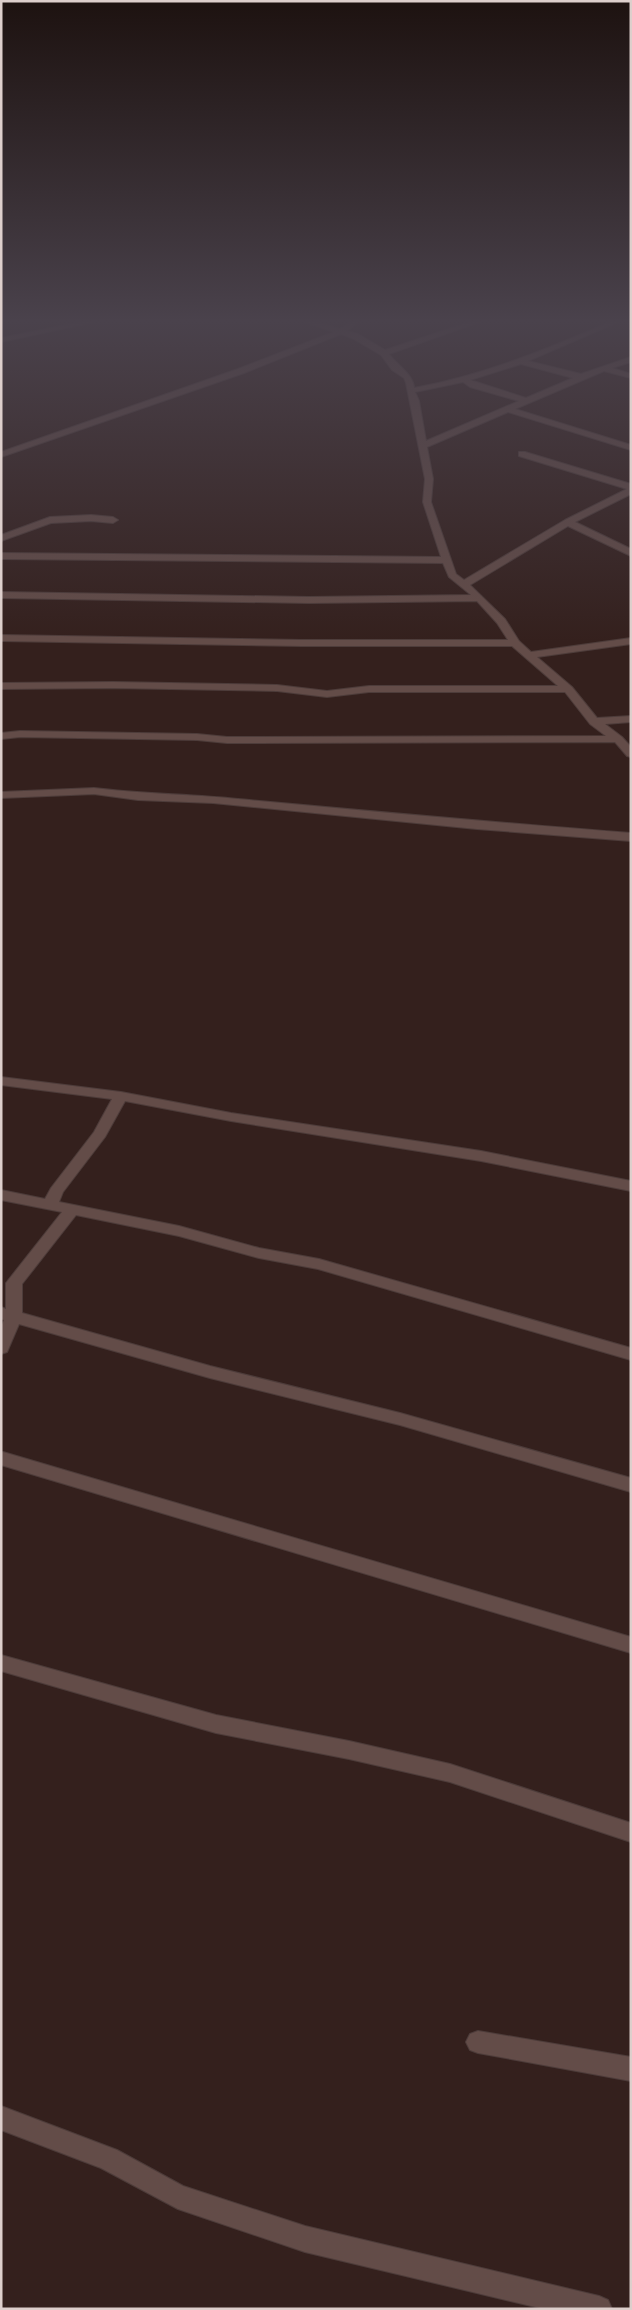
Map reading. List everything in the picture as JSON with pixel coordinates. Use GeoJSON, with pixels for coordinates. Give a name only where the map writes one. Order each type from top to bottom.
{"type":"FeatureCollection","features":[{"type":"Feature","properties":{"kind":"street"},"geometry":{"type":"LineString","coordinates":[[1,455],[81,427]]}},
{"type":"Feature","properties":{"kind":"street"},"geometry":{"type":"LineString","coordinates":[[420,427],[429,478],[427,502],[452,575],[480,598],[501,621],[515,643],[568,689],[594,722],[618,740],[631,754]]}},
{"type":"Feature","properties":{"kind":"street"},"geometry":{"type":"LineString","coordinates":[[423,446],[467,427]]}},
{"type":"Feature","properties":{"kind":"street"},"geometry":{"type":"LineString","coordinates":[[564,427],[631,448]]}},
{"type":"Feature","properties":{"kind":"street"},"geometry":{"type":"LineString","coordinates":[[522,454],[631,489]]}},
{"type":"Feature","properties":{"kind":"street"},"geometry":{"type":"LineString","coordinates":[[464,584],[568,522],[631,489]]}},
{"type":"Feature","properties":{"kind":"street"},"geometry":{"type":"LineString","coordinates":[[617,498],[631,503]]}},
{"type":"Feature","properties":{"kind":"street"},"geometry":{"type":"LineString","coordinates":[[1,538],[50,520],[113,520]]}},
{"type":"Feature","properties":{"kind":"street"},"geometry":{"type":"LineString","coordinates":[[568,522],[631,553]]}},
{"type":"Feature","properties":{"kind":"street"},"geometry":{"type":"LineString","coordinates":[[1,556],[447,560]]}},
{"type":"Feature","properties":{"kind":"street"},"geometry":{"type":"LineString","coordinates":[[1,594],[309,600],[480,598]]}},
{"type":"Feature","properties":{"kind":"street"},"geometry":{"type":"LineString","coordinates":[[1,638],[302,643],[515,643]]}},
{"type":"Feature","properties":{"kind":"street"},"geometry":{"type":"LineString","coordinates":[[528,655],[631,641]]}},
{"type":"Feature","properties":{"kind":"street"},"geometry":{"type":"LineString","coordinates":[[1,686],[113,685],[277,688],[327,694],[369,689],[568,689]]}},
{"type":"Feature","properties":{"kind":"street"},"geometry":{"type":"LineString","coordinates":[[594,722],[631,720]]}},
{"type":"Feature","properties":{"kind":"street"},"geometry":{"type":"LineString","coordinates":[[1,736],[20,734],[197,737],[227,740],[618,740]]}},
{"type":"Feature","properties":{"kind":"street"},"geometry":{"type":"LineString","coordinates":[[1,795],[94,791],[138,797],[213,800],[486,826],[631,837]]}},
{"type":"Feature","properties":{"kind":"street"},"geometry":{"type":"LineString","coordinates":[[1,1081],[121,1096],[231,1117],[526,1164],[631,1186]]}},
{"type":"Feature","properties":{"kind":"street"},"geometry":{"type":"LineString","coordinates":[[50,1206],[56,1191],[100,1134],[121,1096]]}},
{"type":"Feature","properties":{"kind":"street"},"geometry":{"type":"LineString","coordinates":[[1,1195],[179,1231],[259,1253],[319,1264],[631,1354]]}},
{"type":"Feature","properties":{"kind":"street"},"geometry":{"type":"LineString","coordinates":[[1,1348],[14,1282],[72,1210]]}},
{"type":"Feature","properties":{"kind":"street"},"geometry":{"type":"LineString","coordinates":[[8,1315],[210,1372],[400,1419],[631,1485]]}},
{"type":"Feature","properties":{"kind":"street"},"geometry":{"type":"LineString","coordinates":[[2,1460],[631,1646]]}},
{"type":"Feature","properties":{"kind":"street"},"geometry":{"type":"LineString","coordinates":[[1,1662],[216,1724],[349,1750],[450,1773],[631,1833]]}},
{"type":"Feature","properties":{"kind":"street"},"geometry":{"type":"LineString","coordinates":[[478,2042],[631,2069]]}},
{"type":"Feature","properties":{"kind":"street"},"geometry":{"type":"LineString","coordinates":[[1,2118],[108,2159],[178,2197],[305,2239],[599,2309]]}}]}
